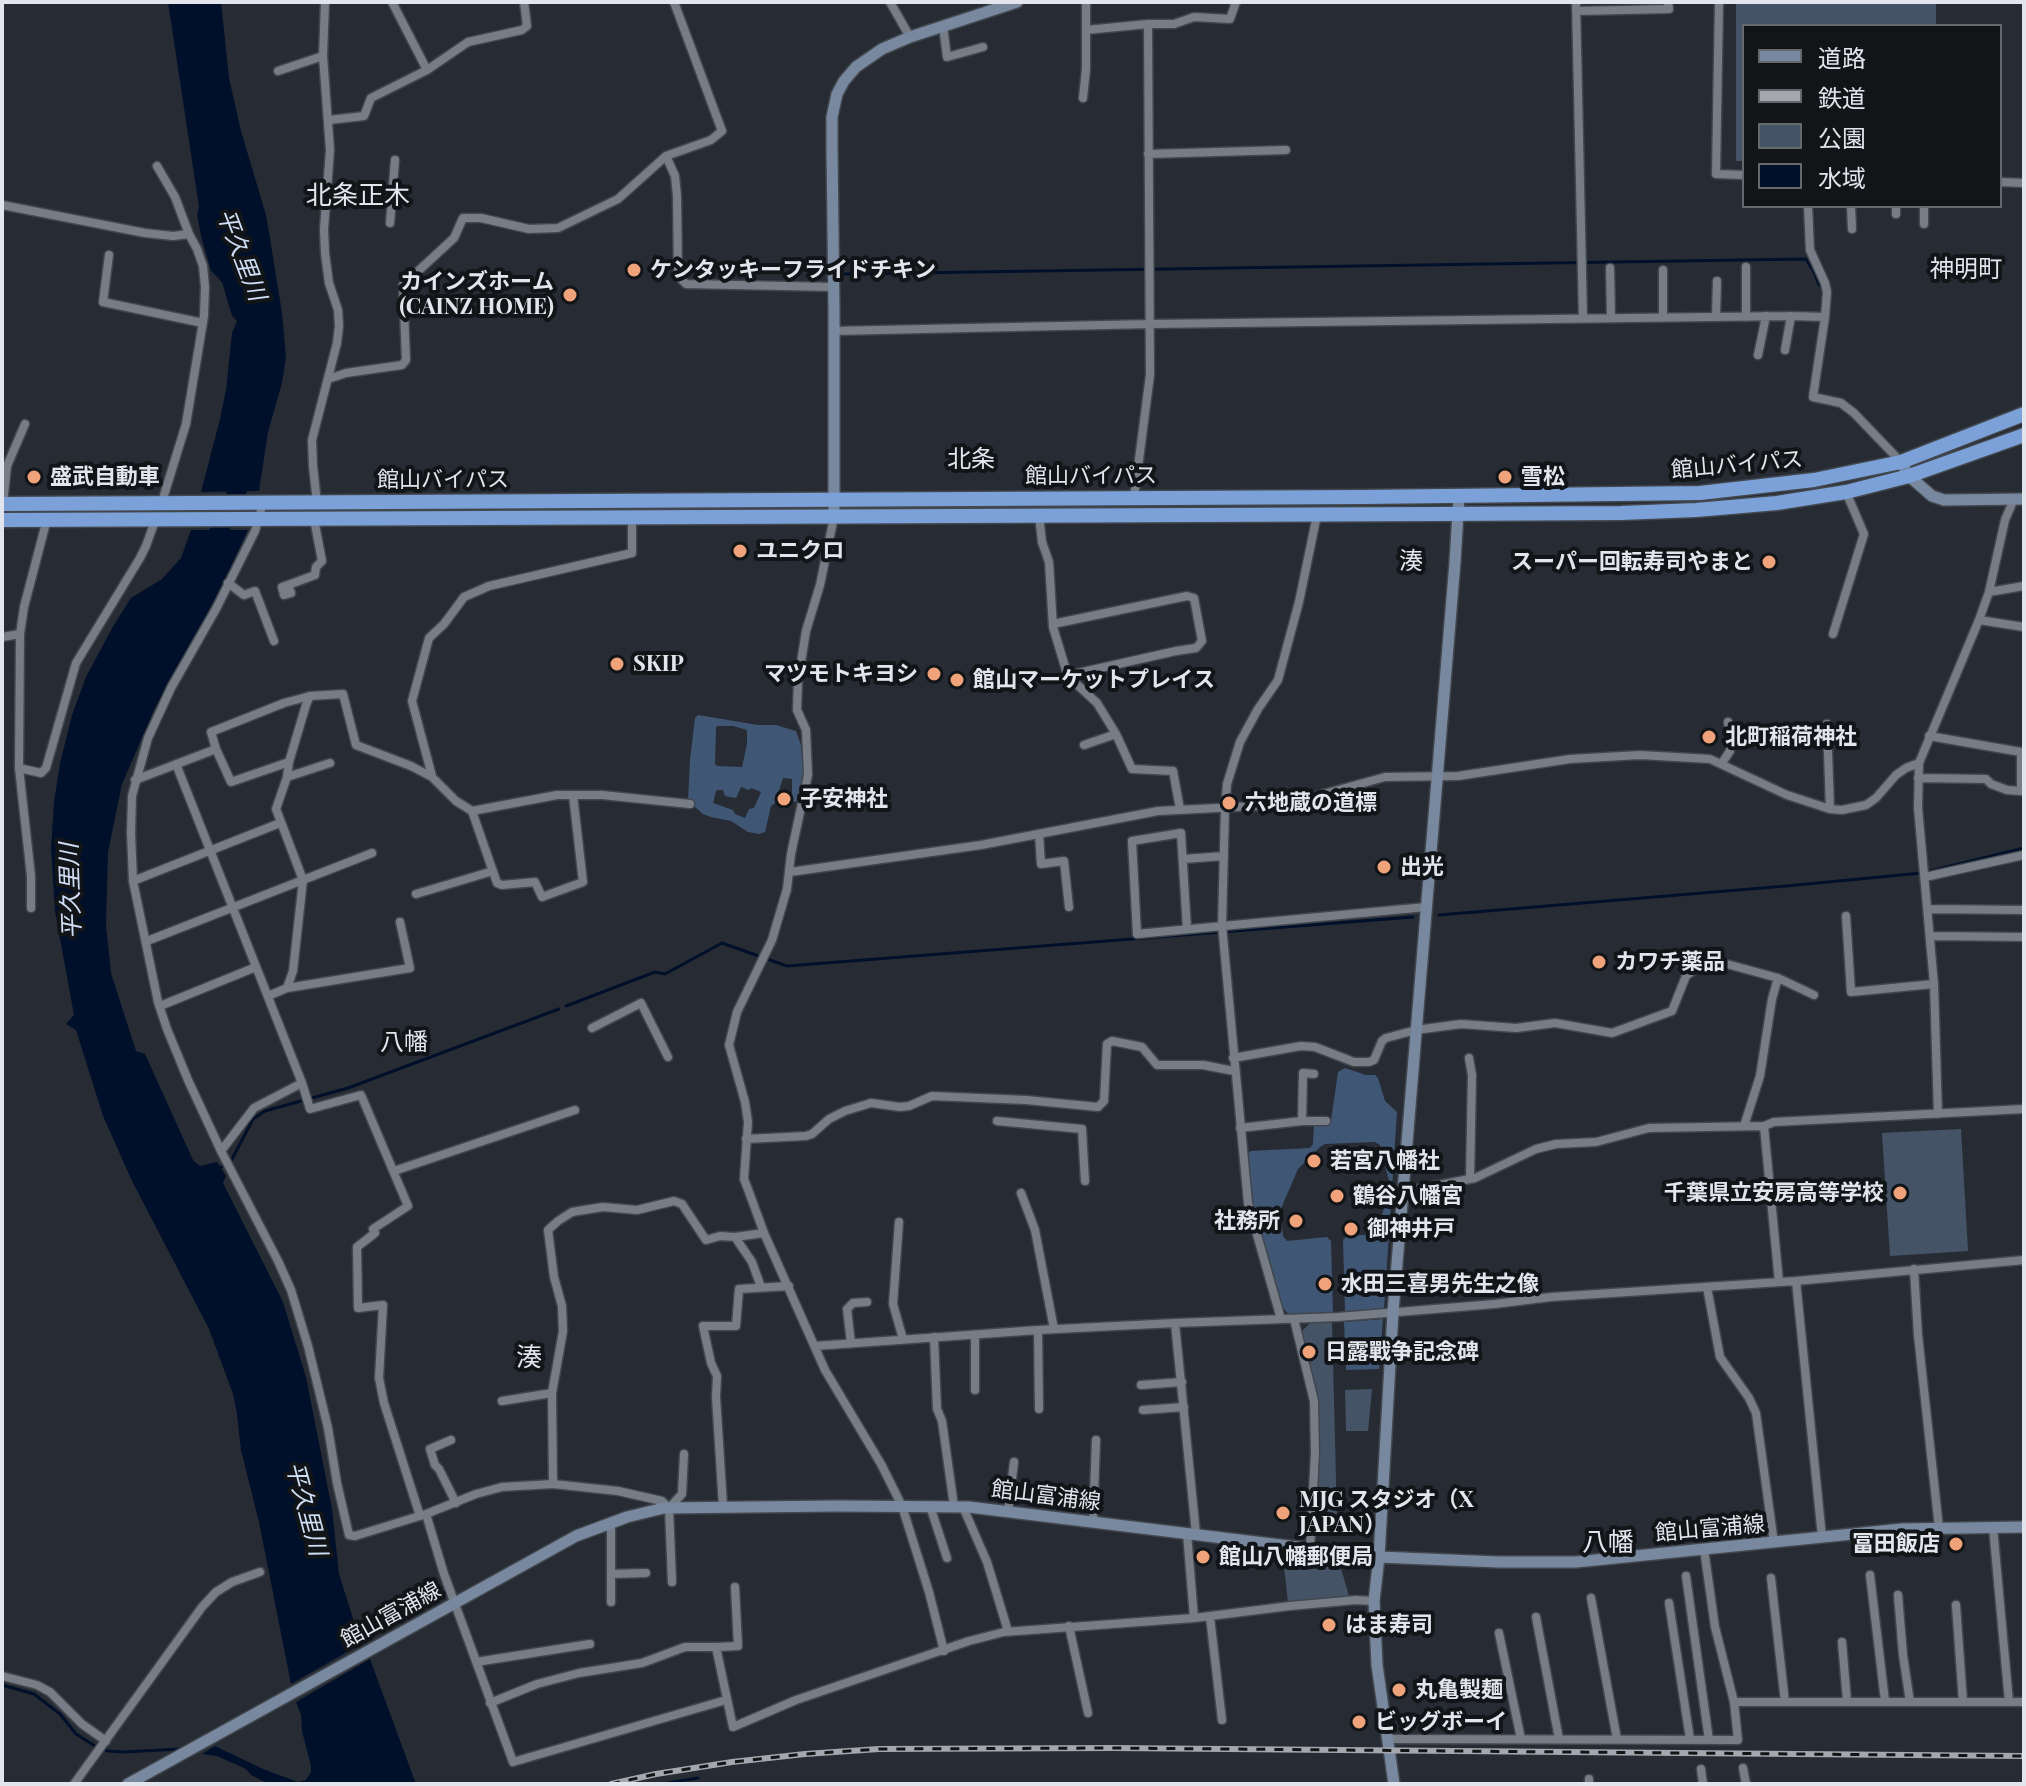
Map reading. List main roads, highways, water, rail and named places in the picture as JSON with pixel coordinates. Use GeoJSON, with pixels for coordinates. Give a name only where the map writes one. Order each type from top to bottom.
{"type":"FeatureCollection","features":[{"type":"Feature","properties":{"kind":"highway","name":"館山バイパス"},"geometry":{"type":"LineString","coordinates":[[2,504],[1700,493],[1814,480],[1901,462],[2024,414]]}},
{"type":"Feature","properties":{"kind":"highway","name":"館山バイパス"},"geometry":{"type":"LineString","coordinates":[[2,520],[1317,515],[1696,510],[1777,503],[1846,492],[1909,476],[2024,435]]}},
{"type":"Feature","properties":{"kind":"water"},"geometry":{"type":"Polygon","coordinates":[[[168,2],[221,2],[229,78],[266,215],[286,357],[268,432],[259,491],[201,492],[220,419],[232,333],[237,321],[232,316],[222,282],[211,271],[201,236],[168,2]]]}},
{"type":"Feature","properties":{"kind":"water"},"geometry":{"type":"Polygon","coordinates":[[[191,530],[248,530],[209,614],[155,708],[122,784],[108,852],[106,925],[111,973],[136,1051],[145,1054],[193,1160],[200,1166],[217,1162],[226,1176],[223,1183],[283,1302],[306,1377],[332,1509],[339,1574],[361,1644],[291,1684],[259,1522],[241,1450],[233,1394],[209,1329],[132,1181],[103,1116],[76,1030],[66,1024],[74,1015],[55,911],[51,848],[54,802],[72,715],[86,677],[131,598],[162,579],[181,558],[191,530]]]}},
{"type":"Feature","properties":{"kind":"water"},"geometry":{"type":"Polygon","coordinates":[[[370,1659],[416,1784],[273,1784],[217,1756],[202,1754],[215,1746],[263,1769],[298,1782],[306,1780],[311,1766],[296,1702],[370,1659]]]}},
{"type":"Feature","properties":{"kind":"waterway"},"geometry":{"type":"LineString","coordinates":[[845,274],[1806,259],[1821,285]]}},
{"type":"Feature","properties":{"kind":"waterway","name":"平久里川"},"geometry":{"type":"LineString","coordinates":[[209,551],[247,469]]}},
{"type":"Feature","properties":{"kind":"waterway"},"geometry":{"type":"LineString","coordinates":[[1439,915],[1922,873],[2024,848]]}},
{"type":"Feature","properties":{"kind":"waterway"},"geometry":{"type":"LineString","coordinates":[[566,1006],[655,972],[665,974],[722,943],[787,966],[1413,917]]}},
{"type":"Feature","properties":{"kind":"waterway"},"geometry":{"type":"LineString","coordinates":[[218,1169],[231,1161],[253,1119],[265,1111],[348,1088],[559,1009]]}},
{"type":"Feature","properties":{"kind":"waterway"},"geometry":{"type":"LineString","coordinates":[[2,1685],[34,1694],[60,1714],[76,1734],[108,1751],[180,1749]]}},
{"type":"Feature","properties":{"kind":"waterway"},"geometry":{"type":"LineString","coordinates":[[662,1784],[698,1778]]}},
{"type":"Feature","properties":{"kind":"railway"},"geometry":{"type":"LineString","coordinates":[[611,1784],[732,1762],[879,1749],[1112,1748],[2024,1756]]}},
{"type":"Feature","properties":{"kind":"place","name":"ケンタッキーフライドチキン"},"geometry":{"type":"Point","coordinates":[634,270]}},
{"type":"Feature","properties":{"kind":"place","name":"カインズホーム (CAINZ HOME)"},"geometry":{"type":"Point","coordinates":[570,295]}},
{"type":"Feature","properties":{"kind":"place","name":"盛武自動車"},"geometry":{"type":"Point","coordinates":[34,477]}},
{"type":"Feature","properties":{"kind":"place","name":"雪松"},"geometry":{"type":"Point","coordinates":[1505,477]}},
{"type":"Feature","properties":{"kind":"place","name":"ユニクロ"},"geometry":{"type":"Point","coordinates":[740,551]}},
{"type":"Feature","properties":{"kind":"place","name":"スーパー回転寿司やまと"},"geometry":{"type":"Point","coordinates":[1769,562]}},
{"type":"Feature","properties":{"kind":"place","name":"SKIP"},"geometry":{"type":"Point","coordinates":[617,664]}},
{"type":"Feature","properties":{"kind":"place","name":"マツモトキヨシ"},"geometry":{"type":"Point","coordinates":[934,674]}},
{"type":"Feature","properties":{"kind":"place","name":"館山マーケットプレイス"},"geometry":{"type":"Point","coordinates":[957,680]}},
{"type":"Feature","properties":{"kind":"place","name":"北町稲荷神社"},"geometry":{"type":"Point","coordinates":[1709,737]}},
{"type":"Feature","properties":{"kind":"place","name":"子安神社"},"geometry":{"type":"Point","coordinates":[784,799]}},
{"type":"Feature","properties":{"kind":"place","name":"六地蔵の道標"},"geometry":{"type":"Point","coordinates":[1229,803]}},
{"type":"Feature","properties":{"kind":"place","name":"出光"},"geometry":{"type":"Point","coordinates":[1384,867]}},
{"type":"Feature","properties":{"kind":"place","name":"カワチ薬品"},"geometry":{"type":"Point","coordinates":[1599,962]}},
{"type":"Feature","properties":{"kind":"place","name":"若宮八幡社"},"geometry":{"type":"Point","coordinates":[1314,1161]}},
{"type":"Feature","properties":{"kind":"place","name":"千葉県立安房高等学校"},"geometry":{"type":"Point","coordinates":[1900,1193]}},
{"type":"Feature","properties":{"kind":"place","name":"鶴谷八幡宮"},"geometry":{"type":"Point","coordinates":[1337,1196]}},
{"type":"Feature","properties":{"kind":"place","name":"社務所"},"geometry":{"type":"Point","coordinates":[1296,1221]}},
{"type":"Feature","properties":{"kind":"place","name":"御神井戸"},"geometry":{"type":"Point","coordinates":[1351,1229]}},
{"type":"Feature","properties":{"kind":"place","name":"水田三喜男先生之像"},"geometry":{"type":"Point","coordinates":[1325,1284]}},
{"type":"Feature","properties":{"kind":"place","name":"日露戰争記念碑"},"geometry":{"type":"Point","coordinates":[1309,1352]}},
{"type":"Feature","properties":{"kind":"place","name":"MJG スタジオ（X JAPAN）"},"geometry":{"type":"Point","coordinates":[1283,1513]}},
{"type":"Feature","properties":{"kind":"place","name":"冨田飯店"},"geometry":{"type":"Point","coordinates":[1956,1544]}},
{"type":"Feature","properties":{"kind":"place","name":"館山八幡郵便局"},"geometry":{"type":"Point","coordinates":[1203,1557]}},
{"type":"Feature","properties":{"kind":"place","name":"はま寿司"},"geometry":{"type":"Point","coordinates":[1329,1625]}},
{"type":"Feature","properties":{"kind":"place","name":"丸亀製麺"},"geometry":{"type":"Point","coordinates":[1399,1690]}},
{"type":"Feature","properties":{"kind":"place","name":"ビッグボーイ"},"geometry":{"type":"Point","coordinates":[1359,1722]}},
{"type":"Feature","properties":{"kind":"district","name":"北条正木"},"geometry":{"type":"Point","coordinates":[358,196]}},
{"type":"Feature","properties":{"kind":"district","name":"神明町"},"geometry":{"type":"Point","coordinates":[1966,270]}},
{"type":"Feature","properties":{"kind":"district","name":"北条"},"geometry":{"type":"Point","coordinates":[971,460]}},
{"type":"Feature","properties":{"kind":"district","name":"湊"},"geometry":{"type":"Point","coordinates":[1411,562]}},
{"type":"Feature","properties":{"kind":"district","name":"八幡"},"geometry":{"type":"Point","coordinates":[404,1043]}},
{"type":"Feature","properties":{"kind":"district","name":"湊"},"geometry":{"type":"Point","coordinates":[529,1358]}},
{"type":"Feature","properties":{"kind":"district","name":"八幡"},"geometry":{"type":"Point","coordinates":[1608,1543]}}]}
